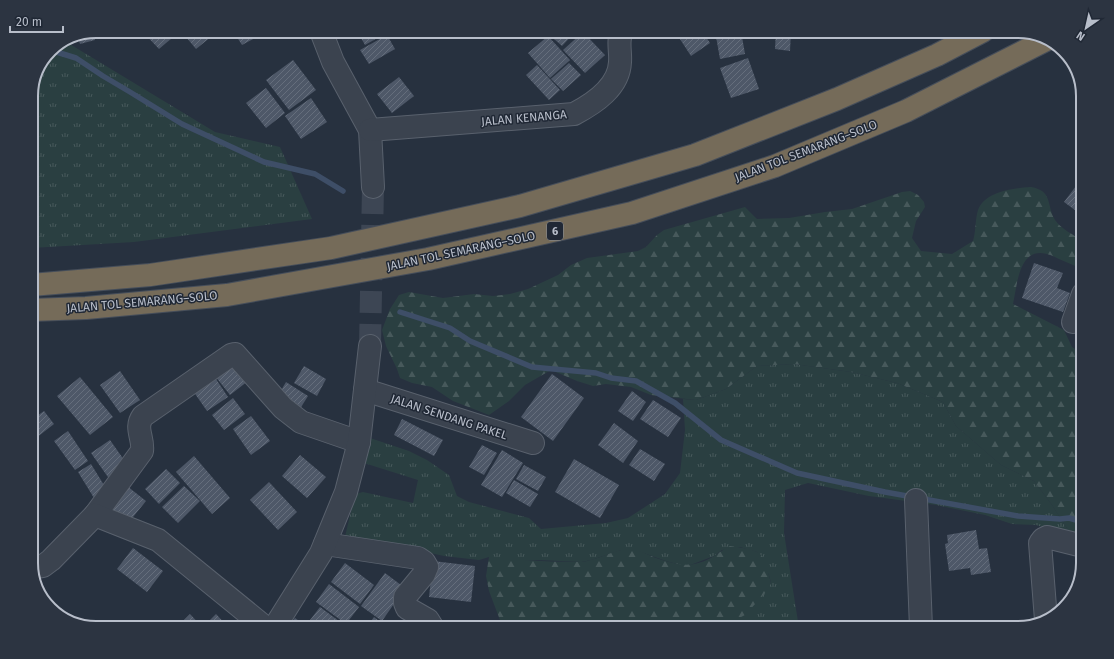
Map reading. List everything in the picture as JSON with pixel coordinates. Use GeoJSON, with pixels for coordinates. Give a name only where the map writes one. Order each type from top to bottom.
{"type":"FeatureCollection","features":[{"type":"Feature","properties":{"kind":"highway"},"geometry":{"type":"LineString","coordinates":[[38,284],[150,275],[331,248],[520,206],[695,155],[858,90],[937,55],[970,38]]}},
{"type":"Feature","properties":{"kind":"highway","name":"JALAN TOL SEMARANG–SOLO"},"geometry":{"type":"LineString","coordinates":[[38,310],[86,308],[227,295],[428,260],[632,213],[775,166],[906,111],[1041,43]]}},
{"type":"Feature","properties":{"kind":"street"},"geometry":{"type":"LineString","coordinates":[[324,38],[333,62],[370,130],[373,187]]}},
{"type":"Feature","properties":{"kind":"street","name":"JALAN KENANGA"},"geometry":{"type":"LineString","coordinates":[[370,130],[574,114],[584,109],[607,91],[618,77],[620,62],[617,38]]}},
{"type":"Feature","properties":{"kind":"street"},"geometry":{"type":"LineString","coordinates":[[1073,322],[1076,314]]}},
{"type":"Feature","properties":{"kind":"street"},"geometry":{"type":"LineString","coordinates":[[278,621],[325,544],[346,492],[359,442],[370,346]]}},
{"type":"Feature","properties":{"kind":"street"},"geometry":{"type":"LineString","coordinates":[[38,567],[43,566],[51,560],[95,515],[142,452],[143,445],[139,430],[139,421],[143,416],[231,355],[235,354],[238,356],[283,408],[301,422],[359,442]]}},
{"type":"Feature","properties":{"kind":"street","name":"JALAN SENDANG PAKEL"},"geometry":{"type":"LineString","coordinates":[[365,390],[533,443]]}},
{"type":"Feature","properties":{"kind":"street"},"geometry":{"type":"LineString","coordinates":[[916,500],[921,621]]}},
{"type":"Feature","properties":{"kind":"street"},"geometry":{"type":"LineString","coordinates":[[95,515],[158,540],[257,621]]}},
{"type":"Feature","properties":{"kind":"street"},"geometry":{"type":"LineString","coordinates":[[1046,614],[1040,543],[1043,539],[1048,538],[1076,544]]}},
{"type":"Feature","properties":{"kind":"street"},"geometry":{"type":"LineString","coordinates":[[325,544],[418,558],[424,562],[427,567],[424,574],[405,597],[405,603],[407,608],[429,621]]}},
{"type":"Feature","properties":{"kind":"green space"},"geometry":{"type":"Polygon","coordinates":[[[70,44],[215,132],[280,147],[312,219],[134,242],[38,248],[38,92],[42,74],[48,64],[55,55],[70,44]]]}},
{"type":"Feature","properties":{"kind":"green space"},"geometry":{"type":"Polygon","coordinates":[[[1031,187],[1043,192],[1048,199],[1055,220],[1064,229],[1076,237],[1076,267],[1043,253],[1034,254],[1028,258],[1019,274],[1013,304],[1064,330],[1072,347],[1076,350],[1076,536],[1072,536],[1034,481],[1001,465],[956,426],[943,402],[897,383],[851,372],[794,364],[757,366],[726,389],[696,400],[651,395],[631,387],[606,384],[593,386],[551,370],[525,385],[509,401],[489,415],[453,401],[432,387],[412,383],[400,378],[386,346],[382,330],[390,309],[399,295],[409,292],[443,298],[474,294],[493,296],[510,294],[528,289],[558,275],[571,265],[587,258],[638,251],[646,247],[664,230],[745,207],[757,219],[789,218],[852,209],[902,192],[910,191],[918,195],[924,202],[925,207],[916,221],[912,238],[921,251],[952,254],[973,241],[976,218],[978,210],[982,204],[993,195],[1017,188],[1031,187]]]}},
{"type":"Feature","properties":{"kind":"green space"},"geometry":{"type":"Polygon","coordinates":[[[794,364],[851,372],[897,383],[943,402],[956,426],[1001,465],[1034,481],[1072,536],[1036,525],[1012,524],[985,515],[936,505],[869,496],[808,483],[785,490],[784,533],[798,621],[732,621],[771,583],[769,575],[757,552],[740,547],[722,550],[714,556],[684,566],[638,551],[621,550],[581,562],[538,560],[521,561],[489,557],[479,560],[444,556],[385,543],[345,537],[355,494],[363,492],[413,503],[418,480],[364,463],[367,437],[409,451],[427,460],[449,475],[457,496],[469,502],[529,518],[541,529],[606,523],[628,518],[665,494],[680,473],[685,430],[683,399],[696,400],[726,389],[757,366],[794,364]]]}},
{"type":"Feature","properties":{"kind":"green space"},"geometry":{"type":"Polygon","coordinates":[[[730,546],[757,552],[764,558],[771,583],[767,591],[745,615],[733,621],[500,621],[489,591],[486,576],[489,557],[518,560],[580,562],[619,550],[630,549],[655,558],[687,565],[700,563],[707,560],[730,546]]]}},
{"type":"Feature","properties":{"kind":"building"},"geometry":{"type":"Polygon","coordinates":[[[95,38],[95,40],[80,44],[79,41],[95,38]]]}},
{"type":"Feature","properties":{"kind":"building"},"geometry":{"type":"Polygon","coordinates":[[[149,38],[172,38],[159,49],[149,38]]]}},
{"type":"Feature","properties":{"kind":"building"},"geometry":{"type":"Polygon","coordinates":[[[187,38],[210,38],[196,49],[187,38]]]}},
{"type":"Feature","properties":{"kind":"building"},"geometry":{"type":"Polygon","coordinates":[[[238,38],[255,38],[242,45],[238,38]]]}},
{"type":"Feature","properties":{"kind":"building"},"geometry":{"type":"Polygon","coordinates":[[[361,38],[377,38],[365,45],[361,38]]]}},
{"type":"Feature","properties":{"kind":"building"},"geometry":{"type":"Polygon","coordinates":[[[382,38],[389,38],[395,49],[369,64],[360,50],[382,38]]]}},
{"type":"Feature","properties":{"kind":"building"},"geometry":{"type":"Polygon","coordinates":[[[546,38],[550,38],[570,60],[550,78],[528,53],[546,38]]]}},
{"type":"Feature","properties":{"kind":"building"},"geometry":{"type":"Polygon","coordinates":[[[553,38],[569,38],[562,46],[553,38]]]}},
{"type":"Feature","properties":{"kind":"building"},"geometry":{"type":"Polygon","coordinates":[[[576,38],[589,38],[605,55],[585,73],[563,50],[576,38]]]}},
{"type":"Feature","properties":{"kind":"building"},"geometry":{"type":"Polygon","coordinates":[[[679,38],[707,38],[710,43],[691,56],[679,38]]]}},
{"type":"Feature","properties":{"kind":"building"},"geometry":{"type":"Polygon","coordinates":[[[716,38],[742,38],[745,54],[720,59],[716,38]]]}},
{"type":"Feature","properties":{"kind":"building"},"geometry":{"type":"Polygon","coordinates":[[[776,38],[791,38],[790,51],[775,49],[776,38]]]}},
{"type":"Feature","properties":{"kind":"building"},"geometry":{"type":"Polygon","coordinates":[[[748,58],[759,89],[731,98],[720,68],[748,58]]]}},
{"type":"Feature","properties":{"kind":"building"},"geometry":{"type":"Polygon","coordinates":[[[293,60],[316,90],[289,110],[266,80],[293,60]]]}},
{"type":"Feature","properties":{"kind":"building"},"geometry":{"type":"Polygon","coordinates":[[[569,63],[581,75],[563,91],[551,79],[569,63]]]}},
{"type":"Feature","properties":{"kind":"building"},"geometry":{"type":"Polygon","coordinates":[[[537,65],[560,90],[549,100],[526,75],[537,65]]]}},
{"type":"Feature","properties":{"kind":"building"},"geometry":{"type":"Polygon","coordinates":[[[399,77],[414,96],[392,113],[377,94],[399,77]]]}},
{"type":"Feature","properties":{"kind":"building"},"geometry":{"type":"Polygon","coordinates":[[[266,88],[285,113],[266,128],[246,103],[266,88]]]}},
{"type":"Feature","properties":{"kind":"building"},"geometry":{"type":"Polygon","coordinates":[[[311,98],[327,122],[301,139],[285,116],[311,98]]]}},
{"type":"Feature","properties":{"kind":"building"},"geometry":{"type":"Polygon","coordinates":[[[1076,186],[1076,211],[1064,202],[1076,186]]]}},
{"type":"Feature","properties":{"kind":"building"},"geometry":{"type":"Polygon","coordinates":[[[1034,263],[1063,273],[1057,288],[1070,293],[1063,312],[1022,298],[1034,263]]]}},
{"type":"Feature","properties":{"kind":"building"},"geometry":{"type":"Polygon","coordinates":[[[233,362],[248,381],[230,395],[215,376],[233,362]]]}},
{"type":"Feature","properties":{"kind":"building"},"geometry":{"type":"Polygon","coordinates":[[[304,366],[326,379],[317,396],[294,383],[304,366]]]}},
{"type":"Feature","properties":{"kind":"building"},"geometry":{"type":"Polygon","coordinates":[[[120,371],[140,400],[120,413],[100,385],[120,371]]]}},
{"type":"Feature","properties":{"kind":"building"},"geometry":{"type":"Polygon","coordinates":[[[212,373],[228,397],[207,411],[191,388],[212,373]]]}},
{"type":"Feature","properties":{"kind":"building"},"geometry":{"type":"Polygon","coordinates":[[[552,374],[584,398],[553,441],[521,417],[552,374]]]}},
{"type":"Feature","properties":{"kind":"building"},"geometry":{"type":"Polygon","coordinates":[[[80,377],[113,417],[90,435],[57,396],[80,377]]]}},
{"type":"Feature","properties":{"kind":"building"},"geometry":{"type":"Polygon","coordinates":[[[286,382],[308,396],[298,412],[276,399],[286,382]]]}},
{"type":"Feature","properties":{"kind":"building"},"geometry":{"type":"Polygon","coordinates":[[[632,391],[646,402],[633,421],[618,411],[632,391]]]}},
{"type":"Feature","properties":{"kind":"building"},"geometry":{"type":"Polygon","coordinates":[[[233,398],[245,414],[224,430],[212,415],[233,398]]]}},
{"type":"Feature","properties":{"kind":"building"},"geometry":{"type":"Polygon","coordinates":[[[653,400],[681,418],[668,437],[640,419],[653,400]]]}},
{"type":"Feature","properties":{"kind":"building"},"geometry":{"type":"Polygon","coordinates":[[[44,411],[54,424],[38,437],[38,415],[44,411]]]}},
{"type":"Feature","properties":{"kind":"building"},"geometry":{"type":"Polygon","coordinates":[[[251,416],[270,441],[251,455],[233,429],[251,416]]]}},
{"type":"Feature","properties":{"kind":"building"},"geometry":{"type":"Polygon","coordinates":[[[402,419],[443,440],[434,456],[394,435],[402,419]]]}},
{"type":"Feature","properties":{"kind":"building"},"geometry":{"type":"Polygon","coordinates":[[[614,423],[638,441],[623,463],[598,445],[614,423]]]}},
{"type":"Feature","properties":{"kind":"building"},"geometry":{"type":"Polygon","coordinates":[[[68,431],[88,461],[75,470],[54,441],[68,431]]]}},
{"type":"Feature","properties":{"kind":"building"},"geometry":{"type":"Polygon","coordinates":[[[110,440],[129,467],[110,480],[91,453],[110,440]]]}},
{"type":"Feature","properties":{"kind":"building"},"geometry":{"type":"Polygon","coordinates":[[[482,445],[497,453],[484,475],[469,467],[482,445]]]}},
{"type":"Feature","properties":{"kind":"building"},"geometry":{"type":"Polygon","coordinates":[[[640,449],[665,464],[654,481],[629,465],[640,449]]]}},
{"type":"Feature","properties":{"kind":"building"},"geometry":{"type":"Polygon","coordinates":[[[502,450],[523,463],[502,497],[481,485],[502,450]]]}},
{"type":"Feature","properties":{"kind":"building"},"geometry":{"type":"Polygon","coordinates":[[[300,455],[326,477],[307,498],[282,476],[300,455]]]}},
{"type":"Feature","properties":{"kind":"building"},"geometry":{"type":"Polygon","coordinates":[[[194,456],[230,498],[212,514],[176,472],[194,456]]]}},
{"type":"Feature","properties":{"kind":"building"},"geometry":{"type":"Polygon","coordinates":[[[574,459],[619,485],[600,518],[555,492],[574,459]]]}},
{"type":"Feature","properties":{"kind":"building"},"geometry":{"type":"Polygon","coordinates":[[[91,464],[107,490],[94,498],[78,472],[91,464]]]}},
{"type":"Feature","properties":{"kind":"building"},"geometry":{"type":"Polygon","coordinates":[[[524,465],[546,477],[538,491],[516,479],[524,465]]]}},
{"type":"Feature","properties":{"kind":"building"},"geometry":{"type":"Polygon","coordinates":[[[166,469],[180,483],[159,504],[145,489],[166,469]]]}},
{"type":"Feature","properties":{"kind":"building"},"geometry":{"type":"Polygon","coordinates":[[[514,480],[538,494],[530,507],[506,493],[514,480]]]}},
{"type":"Feature","properties":{"kind":"building"},"geometry":{"type":"Polygon","coordinates":[[[269,482],[297,512],[278,530],[250,500],[269,482]]]}},
{"type":"Feature","properties":{"kind":"building"},"geometry":{"type":"Polygon","coordinates":[[[127,486],[146,501],[129,522],[110,507],[127,486]]]}},
{"type":"Feature","properties":{"kind":"building"},"geometry":{"type":"Polygon","coordinates":[[[184,486],[200,501],[178,523],[162,507],[184,486]]]}},
{"type":"Feature","properties":{"kind":"building"},"geometry":{"type":"Polygon","coordinates":[[[976,530],[979,549],[987,548],[991,572],[971,575],[970,568],[949,571],[945,544],[948,543],[947,535],[976,530]]]}},
{"type":"Feature","properties":{"kind":"building"},"geometry":{"type":"Polygon","coordinates":[[[38,534],[39,559],[38,559],[38,534]]]}},
{"type":"Feature","properties":{"kind":"building"},"geometry":{"type":"Polygon","coordinates":[[[133,548],[163,571],[147,592],[117,569],[133,548]]]}},
{"type":"Feature","properties":{"kind":"building"},"geometry":{"type":"Polygon","coordinates":[[[433,561],[475,566],[471,602],[429,597],[433,561]]]}},
{"type":"Feature","properties":{"kind":"building"},"geometry":{"type":"Polygon","coordinates":[[[345,563],[374,585],[360,604],[331,582],[345,563]]]}},
{"type":"Feature","properties":{"kind":"building"},"geometry":{"type":"Polygon","coordinates":[[[385,573],[405,588],[382,621],[361,606],[385,573]]]}},
{"type":"Feature","properties":{"kind":"building"},"geometry":{"type":"Polygon","coordinates":[[[329,584],[359,607],[348,621],[342,621],[316,602],[329,584]]]}},
{"type":"Feature","properties":{"kind":"building"},"geometry":{"type":"Polygon","coordinates":[[[320,607],[339,621],[311,621],[310,620],[320,607]]]}},
{"type":"Feature","properties":{"kind":"building"},"geometry":{"type":"Polygon","coordinates":[[[190,614],[196,621],[183,621],[190,614]]]}},
{"type":"Feature","properties":{"kind":"building"},"geometry":{"type":"Polygon","coordinates":[[[216,614],[222,621],[209,621],[216,614]]]}},
{"type":"Feature","properties":{"kind":"building"},"geometry":{"type":"Polygon","coordinates":[[[374,617],[379,621],[371,621],[374,617]]]}},
{"type":"Feature","properties":{"kind":"waterway"},"geometry":{"type":"LineString","coordinates":[[58,53],[76,58],[182,124],[264,162],[315,174],[343,191]]}},
{"type":"Feature","properties":{"kind":"waterway"},"geometry":{"type":"LineString","coordinates":[[400,312],[450,328],[470,341],[532,367],[596,373],[611,378],[636,381],[675,403],[721,440],[797,473],[885,492],[1018,516],[1060,519],[1069,518],[1076,520]]}},
{"type":"Feature","properties":{"kind":"tunnel"},"geometry":{"type":"LineString","coordinates":[[370,346],[373,187]]}}]}
